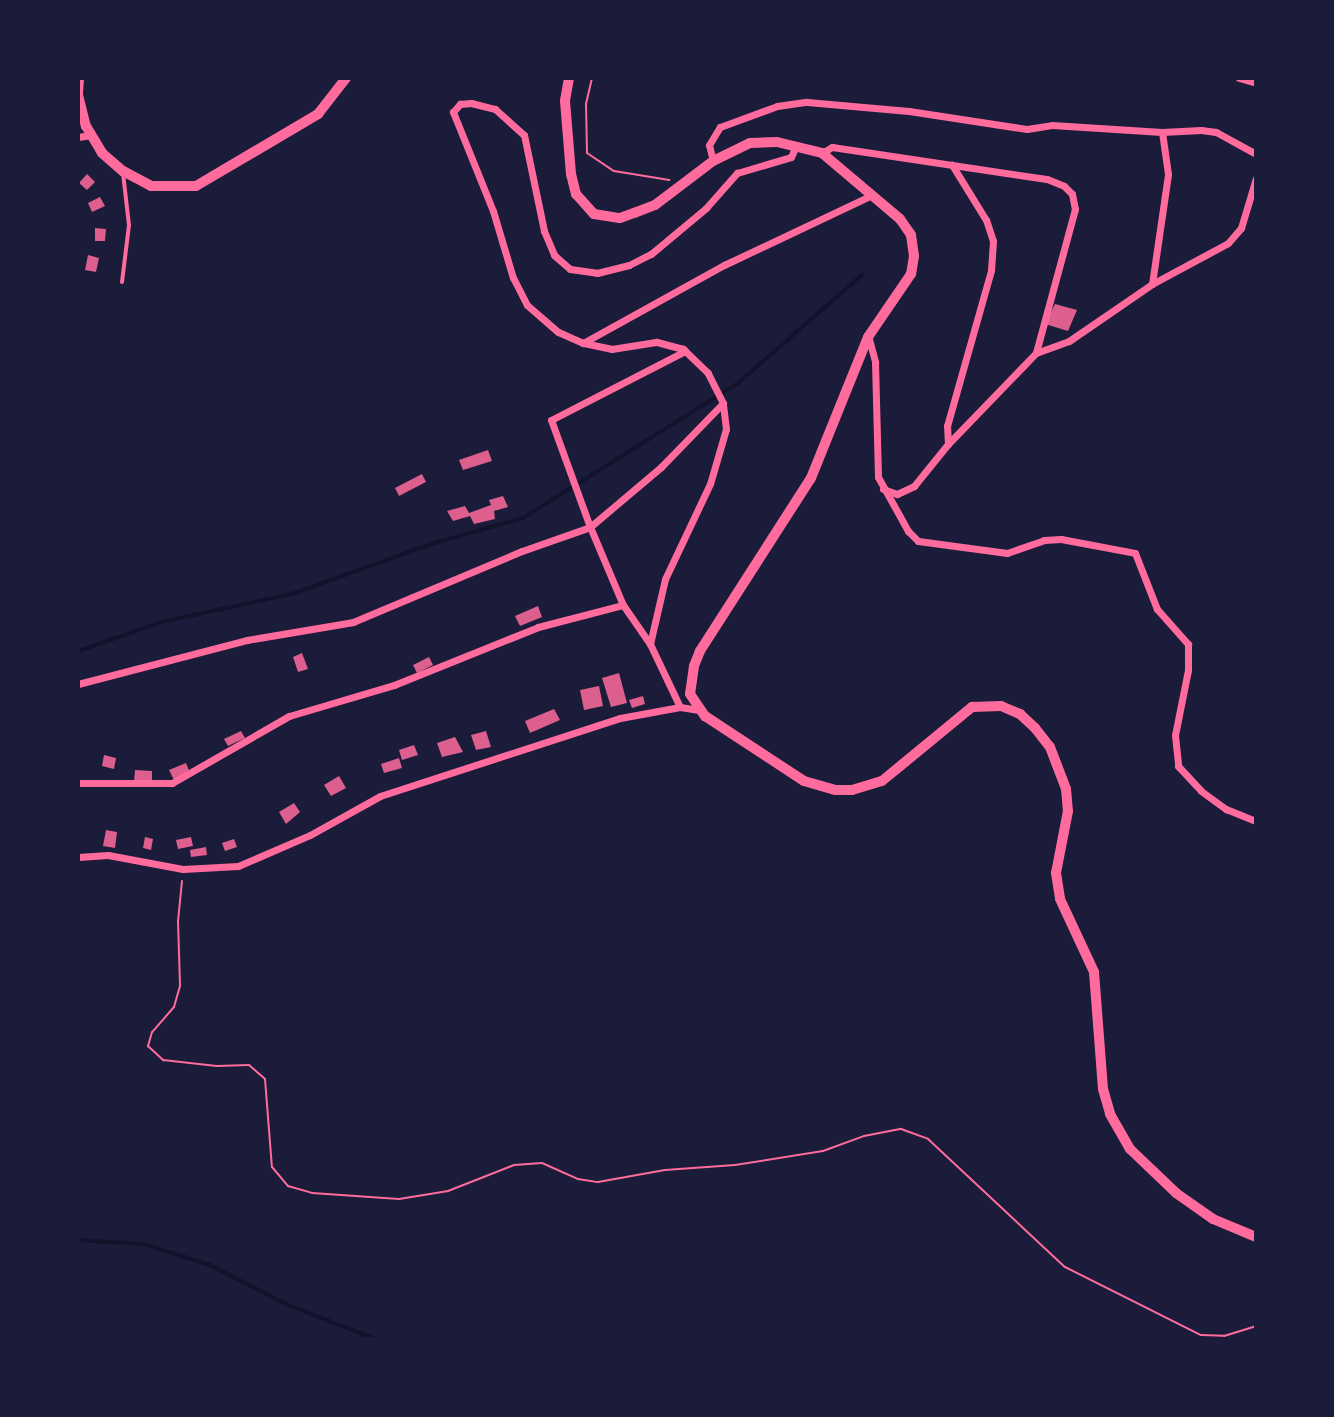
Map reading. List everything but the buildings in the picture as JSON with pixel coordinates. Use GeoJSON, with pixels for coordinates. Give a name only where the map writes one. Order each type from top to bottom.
{"type":"FeatureCollection","features":[{"type":"Feature","properties":{"kind":"main road"},"geometry":{"type":"LineString","coordinates":[[79,78],[78,94],[91,135],[102,153],[123,171],[151,186],[196,186],[318,114],[346,78]]}},
{"type":"Feature","properties":{"kind":"main road"},"geometry":{"type":"LineString","coordinates":[[569,78],[565,101],[571,174],[576,194],[594,214],[620,218],[655,205],[713,161],[750,143],[777,142],[822,153],[872,195],[911,235],[914,256],[911,274],[868,337],[811,478],[700,651],[694,666],[690,694],[699,710],[804,781],[823,788],[852,790],[882,781],[972,707],[1001,706],[1020,714],[1050,747],[1066,789],[1068,811],[1056,873],[1060,899],[1094,972],[1103,1089],[1110,1114],[1130,1149],[1176,1193],[1213,1219],[1256,1237]]}},
{"type":"Feature","properties":{"kind":"street"},"geometry":{"type":"LineString","coordinates":[[1239,78],[1256,83]]}},
{"type":"Feature","properties":{"kind":"street"},"geometry":{"type":"LineString","coordinates":[[713,161],[709,145],[720,127],[777,106],[807,102],[909,111],[1027,129],[1052,125],[1216,132],[1256,154]]}},
{"type":"Feature","properties":{"kind":"street"},"geometry":{"type":"LineString","coordinates":[[650,644],[665,579],[710,484],[726,429],[723,403],[708,373],[685,351],[669,343],[612,349],[583,343],[558,332],[527,305],[513,278],[493,211],[453,118],[455,107],[471,103],[495,109],[524,135],[544,231],[554,255],[570,269],[597,273],[629,265],[651,254],[706,208],[737,173],[791,157],[796,146]]}},
{"type":"Feature","properties":{"kind":"street"},"geometry":{"type":"LineString","coordinates":[[1152,284],[1168,174],[1162,132]]}},
{"type":"Feature","properties":{"kind":"street"},"geometry":{"type":"LineString","coordinates":[[78,137],[91,135]]}},
{"type":"Feature","properties":{"kind":"street"},"geometry":{"type":"LineString","coordinates":[[822,153],[832,147],[1047,179],[1064,186],[1072,194],[1075,209],[1036,353]]}},
{"type":"Feature","properties":{"kind":"street"},"geometry":{"type":"LineString","coordinates":[[948,444],[947,426],[991,270],[993,241],[986,220],[952,165]]}},
{"type":"Feature","properties":{"kind":"street"},"geometry":{"type":"LineString","coordinates":[[881,488],[897,494],[914,486],[948,444],[1036,353],[1069,341],[1152,284],[1228,243],[1241,228],[1256,178]]}},
{"type":"Feature","properties":{"kind":"street"},"geometry":{"type":"LineString","coordinates":[[583,343],[724,265],[872,195]]}},
{"type":"Feature","properties":{"kind":"street"},"geometry":{"type":"LineString","coordinates":[[868,337],[875,362],[881,488],[897,517],[918,541],[1007,553],[1044,540],[1061,539],[1135,553],[1157,609],[1188,644],[1188,670],[1175,735],[1178,766],[1201,791],[1226,809],[1256,821]]}},
{"type":"Feature","properties":{"kind":"street"},"geometry":{"type":"LineString","coordinates":[[680,707],[650,644],[623,605],[590,527],[551,420],[685,351]]}},
{"type":"Feature","properties":{"kind":"street"},"geometry":{"type":"LineString","coordinates":[[78,684],[247,640],[353,622],[522,551],[590,527],[661,467],[723,403]]}},
{"type":"Feature","properties":{"kind":"street"},"geometry":{"type":"LineString","coordinates":[[78,783],[172,783],[289,716],[394,685],[538,627],[623,605]]}},
{"type":"Feature","properties":{"kind":"street"},"geometry":{"type":"LineString","coordinates":[[78,857],[108,855],[183,869],[238,866],[310,835],[380,796],[620,718],[680,707],[699,710]]}},
{"type":"Feature","properties":{"kind":"lane"},"geometry":{"type":"LineString","coordinates":[[122,282],[129,225],[123,171]]}},
{"type":"Feature","properties":{"kind":"path"},"geometry":{"type":"LineString","coordinates":[[592,78],[586,104],[587,153],[614,171],[686,183]]}},
{"type":"Feature","properties":{"kind":"path"},"geometry":{"type":"LineString","coordinates":[[183,869],[178,921],[180,986],[174,1007],[152,1032],[148,1046],[163,1060],[217,1066],[249,1065],[265,1079],[272,1167],[288,1186],[312,1193],[399,1199],[448,1191],[514,1165],[542,1163],[578,1179],[598,1182],[665,1170],[735,1165],[823,1151],[864,1136],[901,1129],[928,1139],[1065,1267],[1201,1335],[1224,1336],[1256,1326]]}},
{"type":"Feature","properties":{"kind":"waterway"},"geometry":{"type":"LineString","coordinates":[[78,651],[162,622],[295,593],[431,544],[523,518],[737,384],[863,274]]}},
{"type":"Feature","properties":{"kind":"waterway"},"geometry":{"type":"LineString","coordinates":[[78,1240],[144,1244],[210,1265],[286,1304],[375,1339]]}}]}
